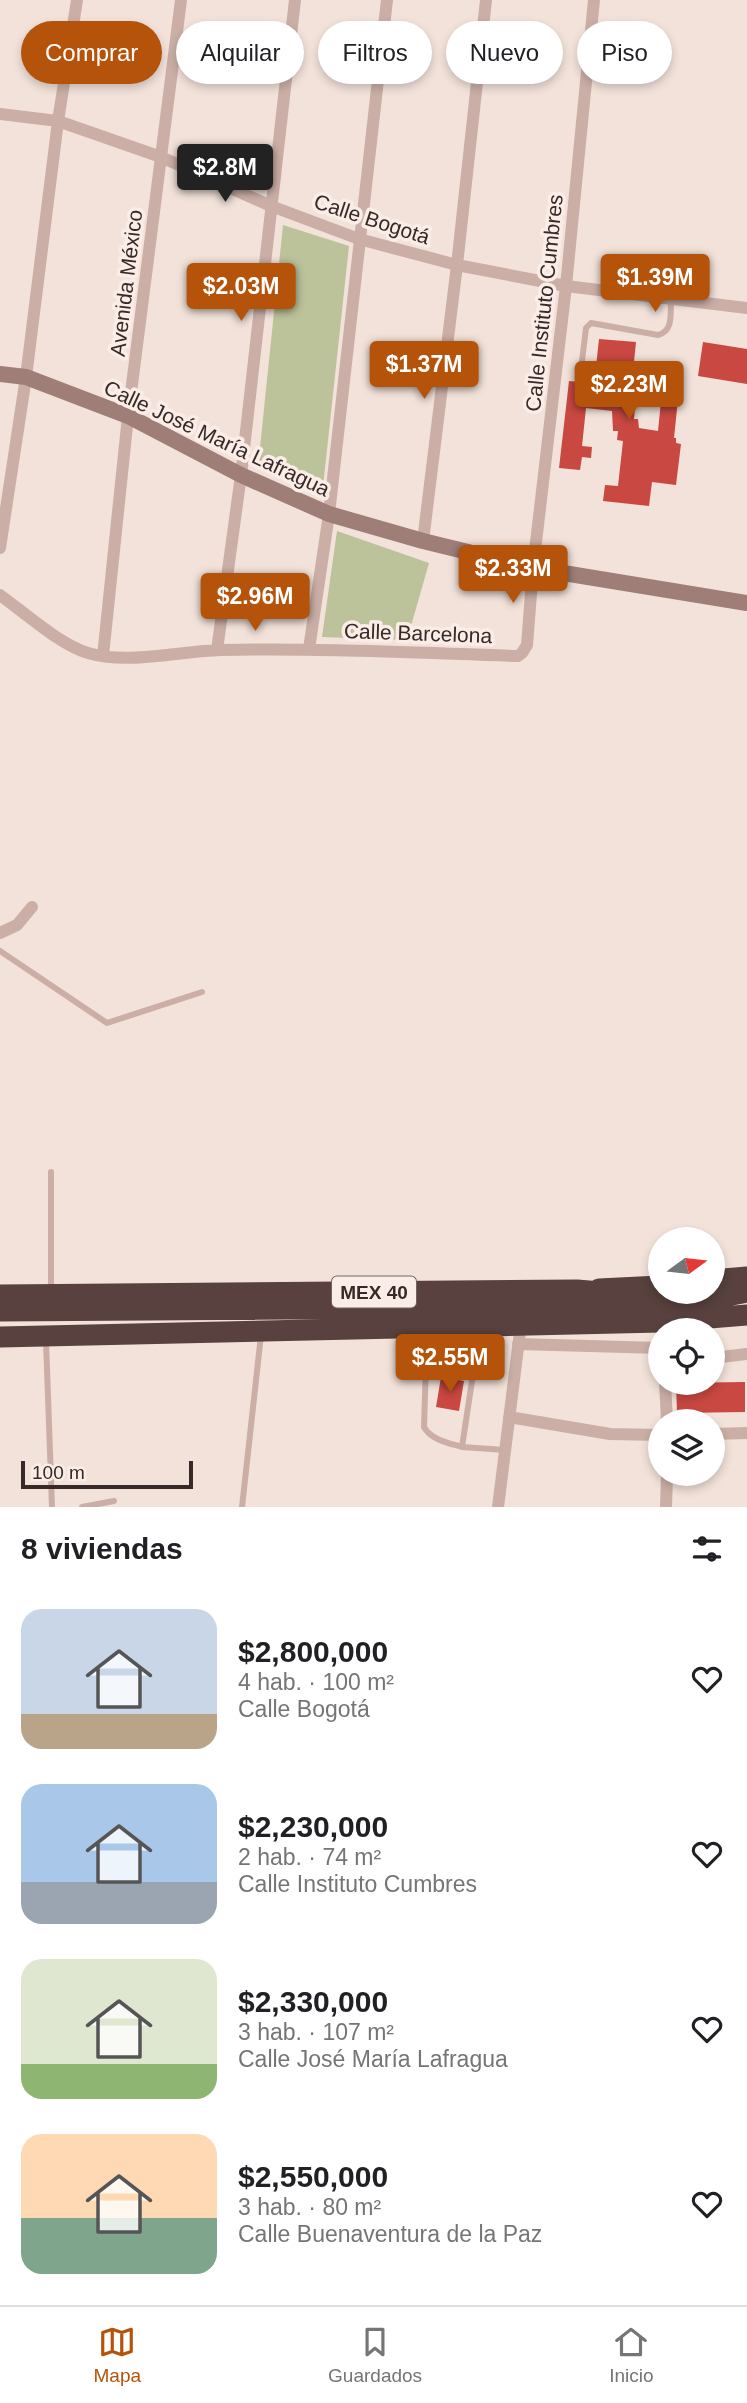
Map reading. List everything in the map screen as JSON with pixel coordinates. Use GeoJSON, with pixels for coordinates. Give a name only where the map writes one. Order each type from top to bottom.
{"type":"FeatureCollection","features":[{"type":"Feature","properties":{"kind":"highway"},"geometry":{"type":"LineString","coordinates":[[725,1279],[747,1277]]}},
{"type":"Feature","properties":{"kind":"highway"},"geometry":{"type":"LineString","coordinates":[[577,1290],[648,1287]]}},
{"type":"Feature","properties":{"kind":"highway","name":"MEX 40"},"geometry":{"type":"LineString","coordinates":[[0,1295],[577,1290],[640,1295],[747,1292]]}},
{"type":"Feature","properties":{"kind":"highway"},"geometry":{"type":"LineString","coordinates":[[0,1311],[553,1307],[696,1302],[747,1292]]}},
{"type":"Feature","properties":{"kind":"highway","name":"MEX 40"},"geometry":{"type":"LineString","coordinates":[[724,1318],[747,1315]]}},
{"type":"Feature","properties":{"kind":"highway","name":"MEX 40"},"geometry":{"type":"LineString","coordinates":[[0,1337],[480,1326],[520,1334],[648,1327]]}},
{"type":"Feature","properties":{"kind":"main road","name":"Calle José María Lafragua"},"geometry":{"type":"LineString","coordinates":[[0,374],[26,377],[128,416],[241,475],[329,514],[533,568],[747,603]]}},
{"type":"Feature","properties":{"kind":"street"},"geometry":{"type":"LineString","coordinates":[[0,548],[77,0]]}},
{"type":"Feature","properties":{"kind":"street","name":"Avenida México"},"geometry":{"type":"LineString","coordinates":[[103,656],[128,416],[181,0]]}},
{"type":"Feature","properties":{"kind":"street"},"geometry":{"type":"LineString","coordinates":[[217,650],[241,475],[295,0]]}},
{"type":"Feature","properties":{"kind":"street"},"geometry":{"type":"LineString","coordinates":[[309,649],[329,514],[387,0]]}},
{"type":"Feature","properties":{"kind":"street"},"geometry":{"type":"LineString","coordinates":[[423,541],[486,0]]}},
{"type":"Feature","properties":{"kind":"street","name":"Calle Instituto Cumbres"},"geometry":{"type":"LineString","coordinates":[[518,656],[527,645],[594,0]]}},
{"type":"Feature","properties":{"kind":"street","name":"Calle Bogotá"},"geometry":{"type":"LineString","coordinates":[[0,114],[58,121],[161,157],[271,206],[359,239],[457,265],[566,286],[747,308]]}},
{"type":"Feature","properties":{"kind":"street","name":"Calle Barcelona"},"geometry":{"type":"LineString","coordinates":[[0,595],[79,649],[103,656],[133,657],[217,650],[309,649],[518,656]]}},
{"type":"Feature","properties":{"kind":"street"},"geometry":{"type":"LineString","coordinates":[[0,933],[17,925],[32,907]]}},
{"type":"Feature","properties":{"kind":"street"},"geometry":{"type":"LineString","coordinates":[[501,1507],[505,1450],[520,1334],[648,1347]]}},
{"type":"Feature","properties":{"kind":"street"},"geometry":{"type":"LineString","coordinates":[[725,1356],[747,1353]]}},
{"type":"Feature","properties":{"kind":"street"},"geometry":{"type":"LineString","coordinates":[[509,1417],[610,1434],[648,1435]]}},
{"type":"Feature","properties":{"kind":"street"},"geometry":{"type":"LineString","coordinates":[[725,1434],[747,1433]]}},
{"type":"Feature","properties":{"kind":"street"},"geometry":{"type":"LineString","coordinates":[[666,1507],[667,1486]]}},
{"type":"Feature","properties":{"kind":"lane"},"geometry":{"type":"LineString","coordinates":[[582,360],[586,328],[590,323],[658,335],[665,333],[669,328],[671,299]]}},
{"type":"Feature","properties":{"kind":"lane"},"geometry":{"type":"LineString","coordinates":[[0,951],[107,1023],[202,992]]}},
{"type":"Feature","properties":{"kind":"lane"},"geometry":{"type":"LineString","coordinates":[[51,1172],[51,1294]]}},
{"type":"Feature","properties":{"kind":"lane"},"geometry":{"type":"LineString","coordinates":[[462,1447],[480,1326]]}},
{"type":"Feature","properties":{"kind":"lane"},"geometry":{"type":"LineString","coordinates":[[428,1328],[424,1427],[428,1433],[446,1443],[505,1450]]}},
{"type":"Feature","properties":{"kind":"lane"},"geometry":{"type":"LineString","coordinates":[[242,1507],[261,1330]]}},
{"type":"Feature","properties":{"kind":"lane"},"geometry":{"type":"LineString","coordinates":[[46,1335],[52,1507]]}},
{"type":"Feature","properties":{"kind":"lane"},"geometry":{"type":"LineString","coordinates":[[82,1507],[114,1501]]}},
{"type":"Feature","properties":{"kind":"green space"},"geometry":{"type":"Polygon","coordinates":[[[283,225],[349,246],[322,496],[258,467],[283,225]]]}},
{"type":"Feature","properties":{"kind":"green space"},"geometry":{"type":"Polygon","coordinates":[[[337,531],[429,563],[407,640],[322,637],[337,531]]]}},
{"type":"Feature","properties":{"kind":"building"},"geometry":{"type":"Polygon","coordinates":[[[599,339],[636,342],[634,362],[681,370],[674,438],[676,443],[681,444],[676,485],[652,482],[649,506],[603,501],[605,485],[618,486],[623,441],[617,440],[618,431],[613,431],[612,411],[586,408],[582,446],[592,447],[591,458],[582,457],[580,470],[559,468],[569,381],[589,383],[588,395],[605,397],[607,377],[595,376],[599,339]],[[637,385],[634,419],[638,419],[639,428],[658,431],[661,401],[655,400],[656,388],[637,385]]]}},
{"type":"Feature","properties":{"kind":"building"},"geometry":{"type":"Polygon","coordinates":[[[703,342],[747,349],[747,384],[698,376],[703,342]]]}},
{"type":"Feature","properties":{"kind":"building"},"geometry":{"type":"Polygon","coordinates":[[[441,1377],[464,1381],[459,1411],[436,1407],[441,1377]]]}},
{"type":"Feature","properties":{"kind":"building"},"geometry":{"type":"Polygon","coordinates":[[[725,1382],[745,1382],[745,1412],[725,1412],[725,1409],[677,1409],[676,1395],[725,1395],[725,1382]]]}}]}
